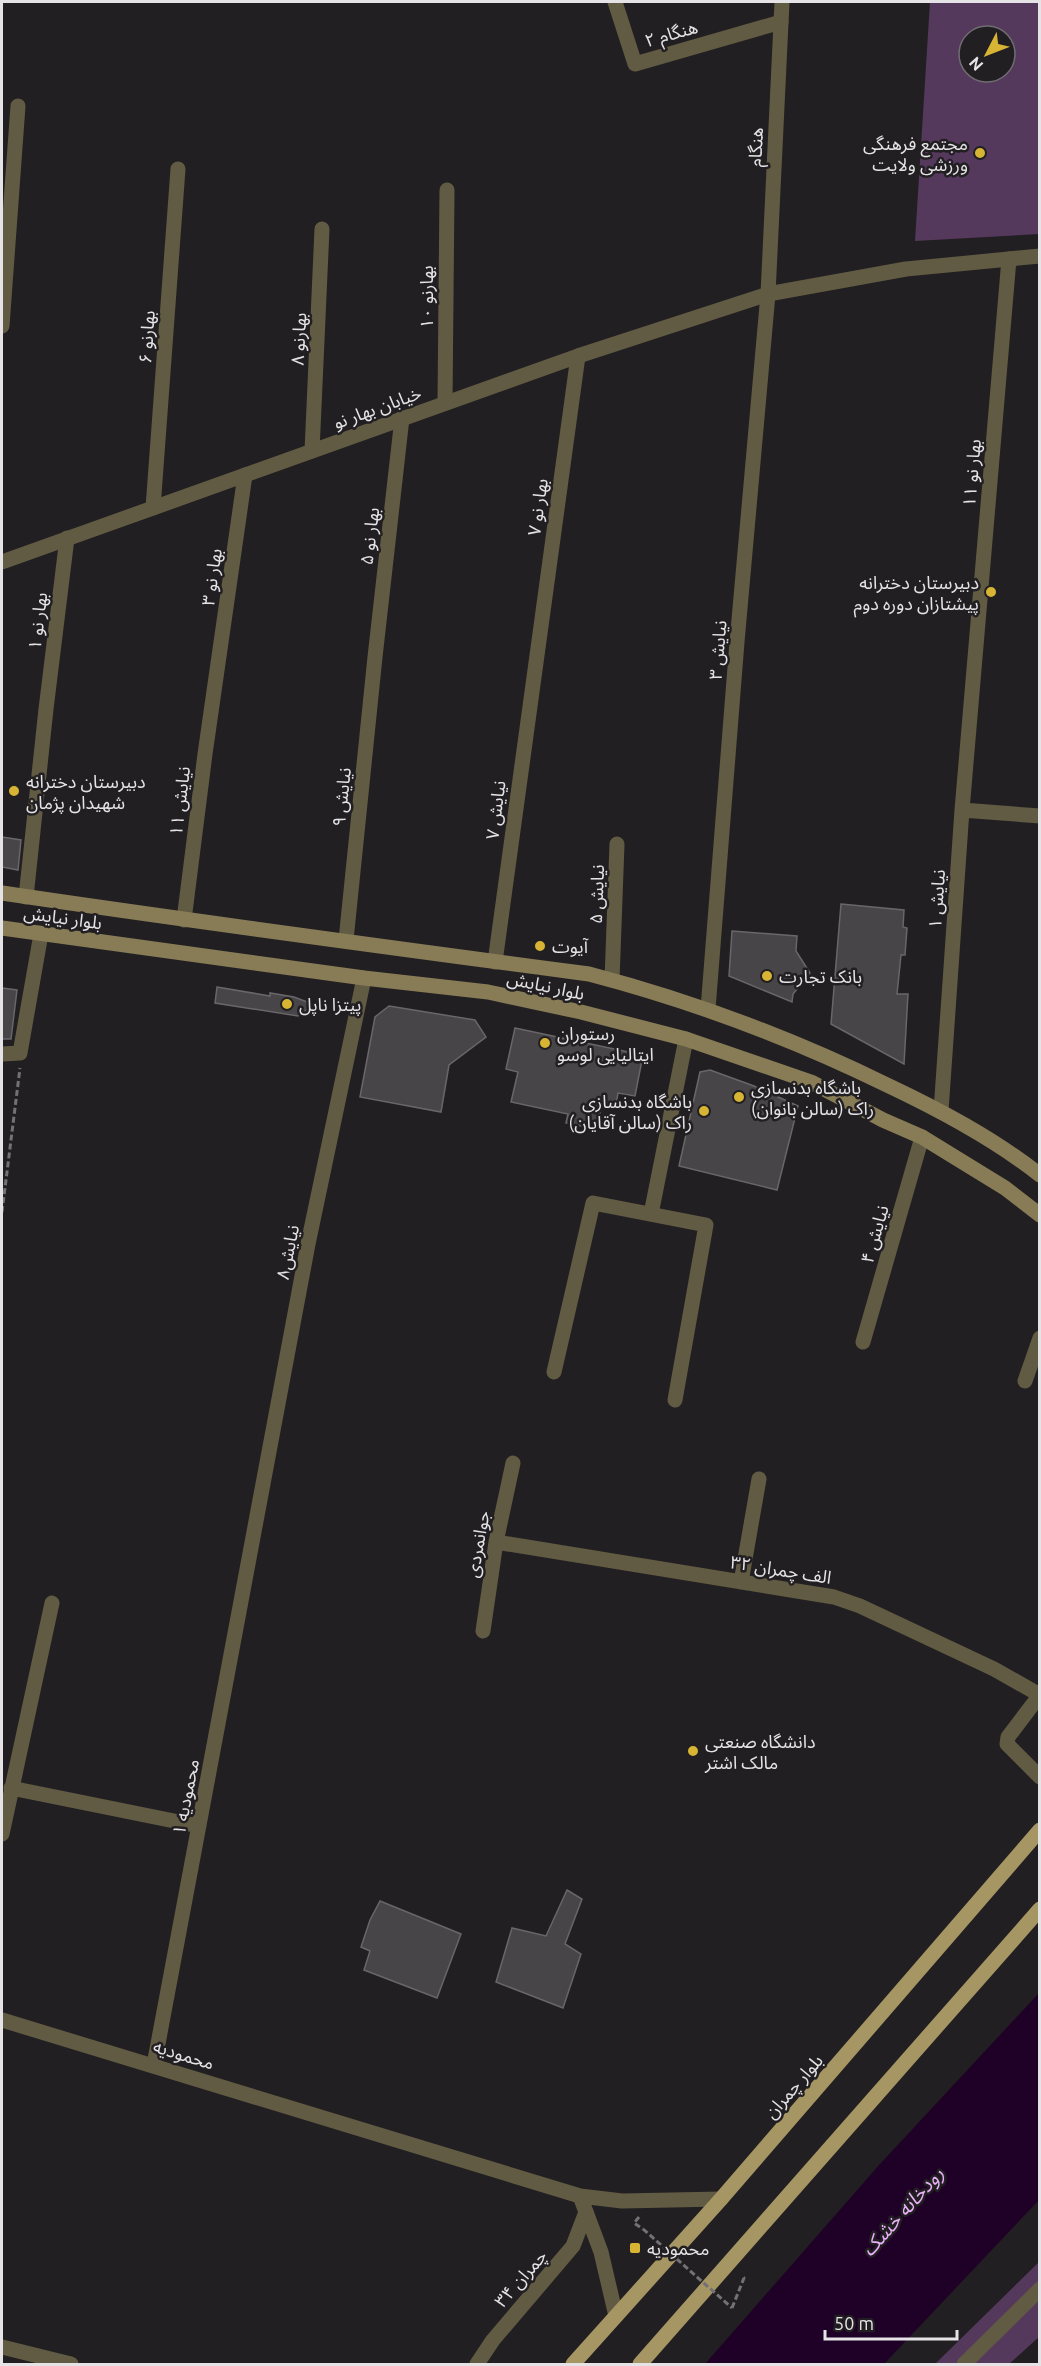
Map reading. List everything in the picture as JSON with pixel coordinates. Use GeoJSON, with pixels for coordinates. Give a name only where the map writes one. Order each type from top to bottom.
{"type":"FeatureCollection","features":[{"type":"Feature","properties":{"kind":"main road","name":"بلوار نیایش"},"geometry":{"type":"LineString","coordinates":[[2,893],[184,920],[589,974],[612,980],[708,1009],[825,1054],[941,1111],[1025,1163],[1040,1175]]}},
{"type":"Feature","properties":{"kind":"main road","name":"بلوار نیایش"},"geometry":{"type":"LineString","coordinates":[[2,928],[364,978],[488,992],[581,1012],[686,1039],[811,1082],[883,1120],[922,1137],[1005,1188],[1040,1215]]}},
{"type":"Feature","properties":{"kind":"main road","name":"بلوار چمران"},"geometry":{"type":"LineString","coordinates":[[573,2364],[721,2199],[1040,1830]]}},
{"type":"Feature","properties":{"kind":"main road"},"geometry":{"type":"LineString","coordinates":[[640,2364],[1040,1910]]}},
{"type":"Feature","properties":{"kind":"street","name":"۲ هنگام"},"geometry":{"type":"LineString","coordinates":[[615,2],[635,64],[781,22]]}},
{"type":"Feature","properties":{"kind":"street","name":"هنگام"},"geometry":{"type":"LineString","coordinates":[[768,294],[782,2]]}},
{"type":"Feature","properties":{"kind":"street"},"geometry":{"type":"LineString","coordinates":[[2,326],[18,106]]}},
{"type":"Feature","properties":{"kind":"street","name":"۶ بهارنو"},"geometry":{"type":"LineString","coordinates":[[153,508],[178,169]]}},
{"type":"Feature","properties":{"kind":"street","name":"۱۰ بهارنو"},"geometry":{"type":"LineString","coordinates":[[445,403],[447,190]]}},
{"type":"Feature","properties":{"kind":"street","name":"۸ بهارنو"},"geometry":{"type":"LineString","coordinates":[[312,451],[322,229]]}},
{"type":"Feature","properties":{"kind":"street","name":"خیابان بهار نو"},"geometry":{"type":"LineString","coordinates":[[2,561],[578,356],[768,294],[906,269],[1040,256]]}},
{"type":"Feature","properties":{"kind":"street","name":"۱۱ بهار نو"},"geometry":{"type":"LineString","coordinates":[[972,690],[1009,259]]}},
{"type":"Feature","properties":{"kind":"street","name":"نیایش ۳"},"geometry":{"type":"LineString","coordinates":[[708,1009],[768,294]]}},
{"type":"Feature","properties":{"kind":"street","name":"۷ بهار نو"},"geometry":{"type":"LineString","coordinates":[[534,663],[578,356]]}},
{"type":"Feature","properties":{"kind":"street","name":"۵ بهار نو"},"geometry":{"type":"LineString","coordinates":[[375,657],[402,418]]}},
{"type":"Feature","properties":{"kind":"street","name":"۳ بهار نو"},"geometry":{"type":"LineString","coordinates":[[215,686],[245,475]]}},
{"type":"Feature","properties":{"kind":"street","name":"۱ بهار نو"},"geometry":{"type":"LineString","coordinates":[[26,897],[67,538]]}},
{"type":"Feature","properties":{"kind":"street","name":"نیایش ۹"},"geometry":{"type":"LineString","coordinates":[[346,940],[375,657]]}},
{"type":"Feature","properties":{"kind":"street","name":"نیایش ۷"},"geometry":{"type":"LineString","coordinates":[[495,962],[534,663]]}},
{"type":"Feature","properties":{"kind":"street","name":"نیایش ۱۱"},"geometry":{"type":"LineString","coordinates":[[184,920],[215,686]]}},
{"type":"Feature","properties":{"kind":"street","name":"نیایش ۱"},"geometry":{"type":"LineString","coordinates":[[941,1111],[972,690]]}},
{"type":"Feature","properties":{"kind":"street"},"geometry":{"type":"LineString","coordinates":[[962,810],[1040,816]]}},
{"type":"Feature","properties":{"kind":"street","name":"نیایش ۵"},"geometry":{"type":"LineString","coordinates":[[612,980],[617,844]]}},
{"type":"Feature","properties":{"kind":"street"},"geometry":{"type":"LineString","coordinates":[[2,1054],[20,1053],[40,934]]}},
{"type":"Feature","properties":{"kind":"street","name":"نیایش۸"},"geometry":{"type":"LineString","coordinates":[[254,1535],[308,1244],[364,978]]}},
{"type":"Feature","properties":{"kind":"street"},"geometry":{"type":"LineString","coordinates":[[651,1214],[686,1039]]}},
{"type":"Feature","properties":{"kind":"street","name":"نیایش ۴"},"geometry":{"type":"LineString","coordinates":[[863,1342],[922,1137]]}},
{"type":"Feature","properties":{"kind":"street"},"geometry":{"type":"LineString","coordinates":[[554,1372],[593,1203],[706,1225],[675,1400]]}},
{"type":"Feature","properties":{"kind":"street"},"geometry":{"type":"LineString","coordinates":[[1025,1381],[1040,1338]]}},
{"type":"Feature","properties":{"kind":"street","name":"جوانمردی"},"geometry":{"type":"LineString","coordinates":[[483,1631],[496,1542],[513,1464]]}},
{"type":"Feature","properties":{"kind":"street"},"geometry":{"type":"LineString","coordinates":[[741,1582],[759,1479]]}},
{"type":"Feature","properties":{"kind":"street","name":"۱ محمودیه"},"geometry":{"type":"LineString","coordinates":[[154,2065],[254,1535]]}},
{"type":"Feature","properties":{"kind":"street","name":"۳۲ الف چمران"},"geometry":{"type":"LineString","coordinates":[[496,1542],[847,1601],[994,1669],[1040,1695],[1008,1737],[1007,1744],[1040,1777]]}},
{"type":"Feature","properties":{"kind":"street"},"geometry":{"type":"LineString","coordinates":[[2,1834],[52,1603]]}},
{"type":"Feature","properties":{"kind":"street"},"geometry":{"type":"LineString","coordinates":[[11,1788],[199,1826]]}},
{"type":"Feature","properties":{"kind":"street","name":"محمودیه"},"geometry":{"type":"LineString","coordinates":[[2,2020],[579,2196],[622,2201],[721,2199]]}},
{"type":"Feature","properties":{"kind":"street"},"geometry":{"type":"LineString","coordinates":[[579,2196],[601,2252],[616,2316]]}},
{"type":"Feature","properties":{"kind":"street","name":"۳۴ چمران"},"geometry":{"type":"LineString","coordinates":[[477,2364],[493,2340],[573,2246],[586,2212]]}},
{"type":"Feature","properties":{"kind":"street"},"geometry":{"type":"LineString","coordinates":[[964,2364],[1040,2289]]}},
{"type":"Feature","properties":{"kind":"street"},"geometry":{"type":"LineString","coordinates":[[2,2347],[71,2364]]}},
{"type":"Feature","properties":{"kind":"path"},"geometry":{"type":"LineString","coordinates":[[2,1212],[20,1053]]}},
{"type":"Feature","properties":{"kind":"path"},"geometry":{"type":"LineString","coordinates":[[643,2229],[732,2308],[744,2278],[741,2276],[746,2266],[735,2256]]}},
{"type":"Feature","properties":{"kind":"shaded area","name":"مجتمع فرهنگی ورزشی ولایت"},"geometry":{"type":"Polygon","coordinates":[[[930,2],[1039,2],[1039,234],[915,241],[930,2]]]}},
{"type":"Feature","properties":{"kind":"shaded area"},"geometry":{"type":"Polygon","coordinates":[[[1039,2262],[1039,2337],[1009,2364],[935,2364],[1039,2262]]]}},
{"type":"Feature","properties":{"kind":"water","name":"رودخانه خشک"},"geometry":{"type":"Polygon","coordinates":[[[1039,1993],[1039,2200],[884,2364],[705,2364],[880,2164],[1039,1993]]]}},
{"type":"Feature","properties":{"kind":"building"},"geometry":{"type":"Polygon","coordinates":[[[2,837],[21,840],[18,870],[2,867],[2,837]]]}},
{"type":"Feature","properties":{"kind":"building"},"geometry":{"type":"Polygon","coordinates":[[[841,904],[904,910],[903,927],[907,928],[905,955],[901,955],[897,994],[908,994],[904,1064],[831,1024],[841,904]]]}},
{"type":"Feature","properties":{"kind":"building"},"geometry":{"type":"Polygon","coordinates":[[[732,931],[797,936],[796,951],[810,973],[793,994],[792,1002],[729,976],[732,931]]]}},
{"type":"Feature","properties":{"kind":"building"},"geometry":{"type":"Polygon","coordinates":[[[217,987],[270,996],[270,993],[294,997],[315,1005],[298,1016],[215,1003],[217,987]]]}},
{"type":"Feature","properties":{"kind":"building"},"geometry":{"type":"Polygon","coordinates":[[[2,988],[17,990],[11,1039],[2,1039],[2,988]]]}},
{"type":"Feature","properties":{"kind":"building"},"geometry":{"type":"Polygon","coordinates":[[[389,1006],[475,1020],[486,1037],[449,1065],[441,1112],[360,1097],[375,1017],[389,1006]]]}},
{"type":"Feature","properties":{"kind":"building"},"geometry":{"type":"Polygon","coordinates":[[[515,1028],[643,1055],[635,1096],[618,1093],[616,1105],[602,1102],[597,1129],[566,1123],[568,1114],[511,1102],[518,1072],[506,1069],[515,1028]]]}},
{"type":"Feature","properties":{"kind":"building"},"geometry":{"type":"Polygon","coordinates":[[[710,1070],[754,1086],[798,1106],[777,1190],[679,1166],[700,1072],[710,1070]]]}},
{"type":"Feature","properties":{"kind":"building"},"geometry":{"type":"Polygon","coordinates":[[[567,1890],[582,1899],[565,1944],[581,1954],[563,2008],[496,1982],[512,1928],[546,1936],[567,1890]]]}},
{"type":"Feature","properties":{"kind":"building"},"geometry":{"type":"Polygon","coordinates":[[[380,1901],[461,1934],[437,1998],[364,1970],[370,1951],[361,1947],[370,1920],[380,1901]]]}},
{"type":"Feature","properties":{"kind":"place","name":"مجتمع فرهنگی ورزشی ولایت"},"geometry":{"type":"Point","coordinates":[980,153]}},
{"type":"Feature","properties":{"kind":"place","name":"دبیرستان دخترانه پیشتازان دوره دوم"},"geometry":{"type":"Point","coordinates":[991,592]}},
{"type":"Feature","properties":{"kind":"place","name":"دبیرستان دخترانه شهیدان پژمان"},"geometry":{"type":"Point","coordinates":[14,791]}},
{"type":"Feature","properties":{"kind":"place","name":"آیوت"},"geometry":{"type":"Point","coordinates":[540,946]}},
{"type":"Feature","properties":{"kind":"place","name":"بانک تجارت"},"geometry":{"type":"Point","coordinates":[767,976]}},
{"type":"Feature","properties":{"kind":"place","name":"پیتزا ناپل"},"geometry":{"type":"Point","coordinates":[287,1004]}},
{"type":"Feature","properties":{"kind":"place","name":"رستوران ایتالیایی لوسو"},"geometry":{"type":"Point","coordinates":[545,1043]}},
{"type":"Feature","properties":{"kind":"place","name":"باشگاه بدنسازی راک (سالن بانوان)"},"geometry":{"type":"Point","coordinates":[739,1097]}},
{"type":"Feature","properties":{"kind":"place","name":"باشگاه بدنسازی راک (سالن آقایان)"},"geometry":{"type":"Point","coordinates":[704,1111]}},
{"type":"Feature","properties":{"kind":"place","name":"دانشگاه صنعتی مالک اشتر"},"geometry":{"type":"Point","coordinates":[693,1751]}},
{"type":"Feature","properties":{"kind":"place","name":"محمودیه"},"geometry":{"type":"Point","coordinates":[635,2248]}}]}
